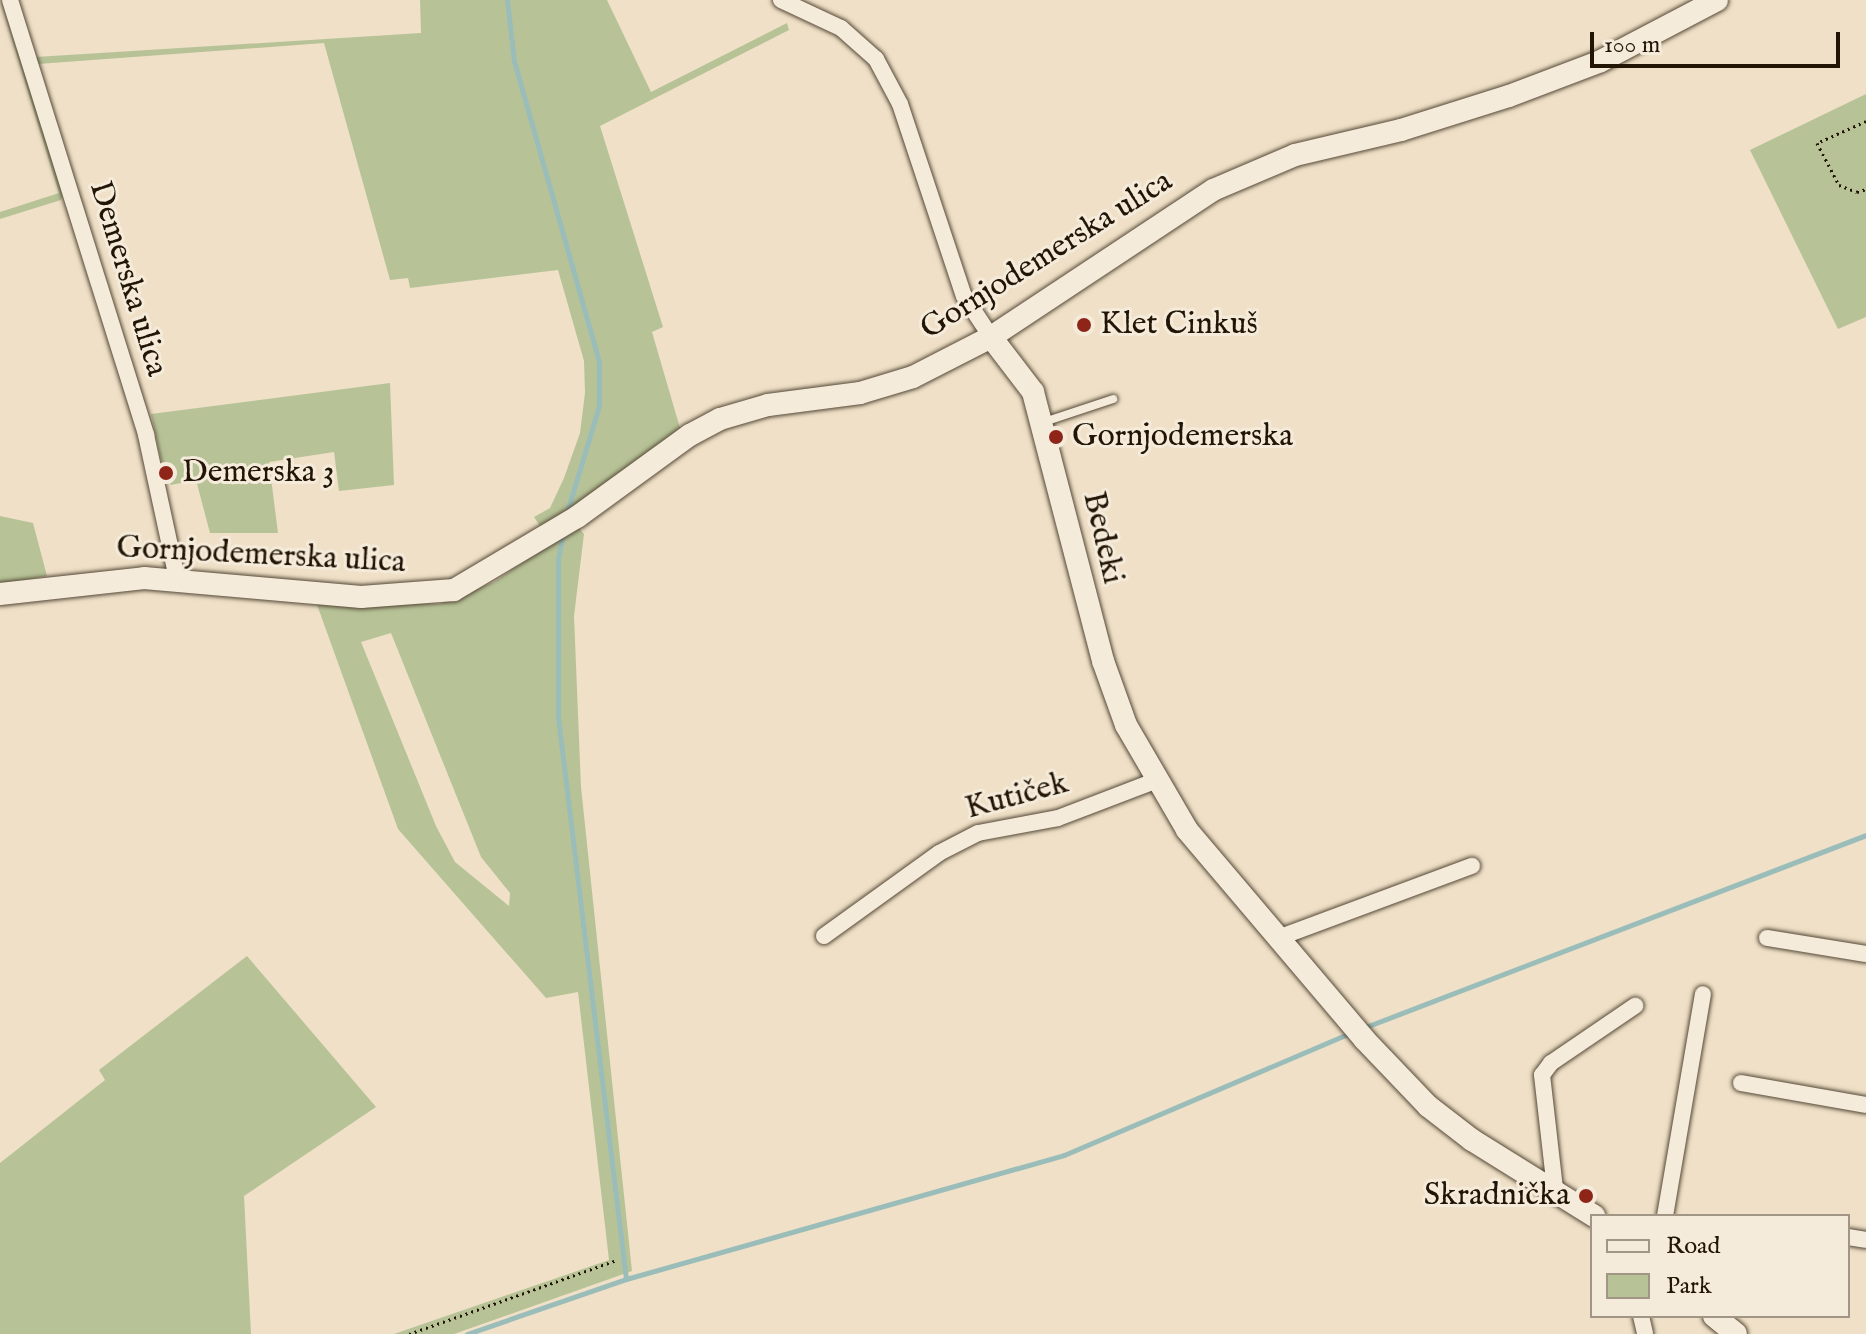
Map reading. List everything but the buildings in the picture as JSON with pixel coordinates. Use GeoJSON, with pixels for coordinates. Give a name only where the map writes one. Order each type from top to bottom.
{"type":"FeatureCollection","features":[{"type":"Feature","properties":{"kind":"street","name":"Demerska ulica"},"geometry":{"type":"LineString","coordinates":[[10,0],[146,435],[177,578]]}},
{"type":"Feature","properties":{"kind":"street","name":"Bedeki"},"geometry":{"type":"LineString","coordinates":[[781,0],[841,28],[868,51],[888,79],[964,296],[991,337],[1027,379],[1044,422],[1082,597],[1126,725],[1155,781],[1187,830],[1358,1032],[1450,1123],[1591,1214]]}},
{"type":"Feature","properties":{"kind":"street","name":"Gornjodemerska ulica"},"geometry":{"type":"LineString","coordinates":[[0,594],[110,579],[177,578],[361,597],[434,595],[481,577],[577,517],[690,435],[720,419],[768,405],[890,385],[991,337],[1213,190],[1295,155],[1401,130],[1509,96],[1601,61],[1717,0]]}},
{"type":"Feature","properties":{"kind":"street","name":"Kutiček"},"geometry":{"type":"LineString","coordinates":[[824,936],[939,853],[978,833],[1058,818],[1155,781]]}},
{"type":"Feature","properties":{"kind":"street"},"geometry":{"type":"LineString","coordinates":[[1278,938],[1472,866]]}},
{"type":"Feature","properties":{"kind":"street"},"geometry":{"type":"LineString","coordinates":[[1767,938],[1866,954]]}},
{"type":"Feature","properties":{"kind":"street"},"geometry":{"type":"LineString","coordinates":[[1665,1214],[1703,994]]}},
{"type":"Feature","properties":{"kind":"street"},"geometry":{"type":"LineString","coordinates":[[1555,1189],[1542,1075],[1551,1063],[1635,1006]]}},
{"type":"Feature","properties":{"kind":"street"},"geometry":{"type":"LineString","coordinates":[[1741,1083],[1866,1105]]}},
{"type":"Feature","properties":{"kind":"street"},"geometry":{"type":"LineString","coordinates":[[1716,1318],[1736,1334]]}},
{"type":"Feature","properties":{"kind":"lane"},"geometry":{"type":"LineString","coordinates":[[1044,422],[1113,399]]}},
{"type":"Feature","properties":{"kind":"path"},"geometry":{"type":"LineString","coordinates":[[1866,121],[1817,143],[1839,185],[1857,192],[1866,189]]}},
{"type":"Feature","properties":{"kind":"path"},"geometry":{"type":"LineString","coordinates":[[409,1334],[617,1260]]}},
{"type":"Feature","properties":{"kind":"green space"},"geometry":{"type":"Polygon","coordinates":[[[0,0],[64,193],[61,200],[0,219],[0,212],[59,193],[0,0]]]}},
{"type":"Feature","properties":{"kind":"green space"},"geometry":{"type":"Polygon","coordinates":[[[420,0],[607,0],[651,92],[787,23],[789,30],[600,126],[663,327],[652,332],[680,428],[575,510],[542,529],[534,517],[550,508],[564,478],[580,433],[585,393],[584,361],[558,270],[410,288],[408,278],[390,280],[324,43],[38,64],[36,57],[421,33],[420,0]]]}},
{"type":"Feature","properties":{"kind":"green space"},"geometry":{"type":"Polygon","coordinates":[[[1866,94],[1866,317],[1838,329],[1750,150],[1866,94]]]}},
{"type":"Feature","properties":{"kind":"green space"},"geometry":{"type":"Polygon","coordinates":[[[390,383],[394,485],[339,491],[334,452],[269,462],[278,533],[210,533],[196,480],[171,485],[163,468],[151,414],[390,383]]]}},
{"type":"Feature","properties":{"kind":"green space"},"geometry":{"type":"Polygon","coordinates":[[[0,516],[33,523],[47,576],[0,584],[0,516]]]}},
{"type":"Feature","properties":{"kind":"green space"},"geometry":{"type":"Polygon","coordinates":[[[577,526],[584,534],[574,616],[581,787],[632,1271],[454,1334],[394,1334],[609,1260],[578,992],[546,998],[398,829],[316,602],[440,604],[494,582],[577,526]],[[391,633],[361,642],[436,826],[455,862],[509,906],[510,893],[481,857],[391,633]]]}},
{"type":"Feature","properties":{"kind":"green space"},"geometry":{"type":"Polygon","coordinates":[[[247,956],[376,1107],[244,1196],[251,1334],[0,1334],[0,1163],[105,1080],[99,1070],[247,956]]]}},
{"type":"Feature","properties":{"kind":"waterway"},"geometry":{"type":"LineString","coordinates":[[507,0],[514,61],[599,362],[599,406],[566,515]]}},
{"type":"Feature","properties":{"kind":"waterway"},"geometry":{"type":"LineString","coordinates":[[563,533],[558,559],[558,717],[626,1279]]}},
{"type":"Feature","properties":{"kind":"waterway"},"geometry":{"type":"LineString","coordinates":[[1363,1028],[1866,835]]}},
{"type":"Feature","properties":{"kind":"waterway"},"geometry":{"type":"LineString","coordinates":[[467,1334],[626,1279],[1064,1155],[1350,1033]]}},
{"type":"Feature","properties":{"kind":"place","name":"Klet Cinkuš"},"geometry":{"type":"Point","coordinates":[1084,325]}},
{"type":"Feature","properties":{"kind":"place","name":"Gornjodemerska"},"geometry":{"type":"Point","coordinates":[1056,437]}},
{"type":"Feature","properties":{"kind":"place","name":"Demerska 3"},"geometry":{"type":"Point","coordinates":[166,473]}},
{"type":"Feature","properties":{"kind":"place","name":"Skradnička"},"geometry":{"type":"Point","coordinates":[1586,1196]}}]}
